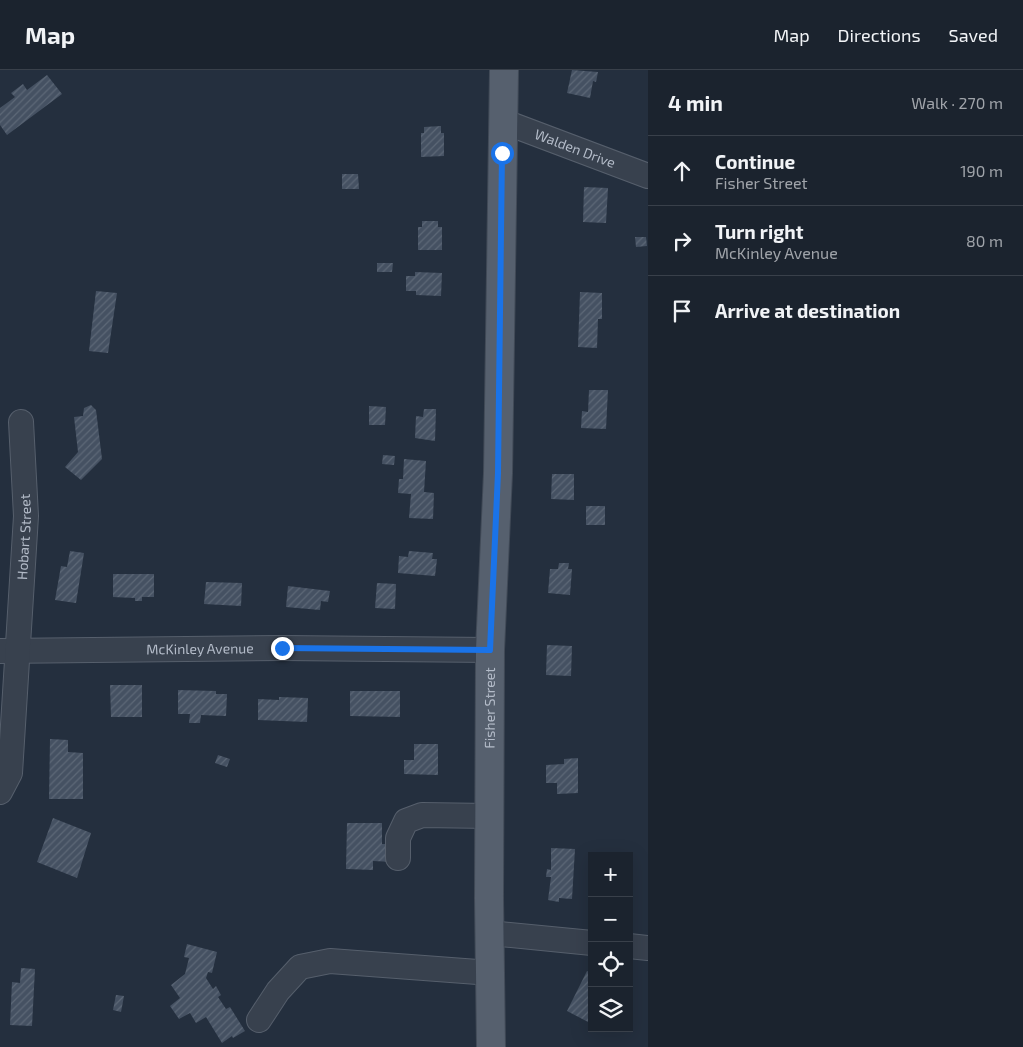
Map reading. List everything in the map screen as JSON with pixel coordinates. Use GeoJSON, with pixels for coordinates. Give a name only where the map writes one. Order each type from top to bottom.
{"type":"FeatureCollection","features":[{"type":"Feature","properties":{"kind":"main road","name":"Fisher Street"},"geometry":{"type":"LineString","coordinates":[[491,1047],[490,650],[498,473],[504,70]]}},
{"type":"Feature","properties":{"kind":"street","name":"Walden Drive"},"geometry":{"type":"LineString","coordinates":[[502,121],[648,176]]}},
{"type":"Feature","properties":{"kind":"street","name":"Hobart Street"},"geometry":{"type":"LineString","coordinates":[[0,792],[10,773],[8,651],[26,516],[21,422]]}},
{"type":"Feature","properties":{"kind":"street","name":"McKinley Avenue"},"geometry":{"type":"LineString","coordinates":[[8,651],[272,648],[490,650]]}},
{"type":"Feature","properties":{"kind":"street"},"geometry":{"type":"LineString","coordinates":[[398,858],[398,838],[406,821],[422,814],[489,816]]}},
{"type":"Feature","properties":{"kind":"street"},"geometry":{"type":"LineString","coordinates":[[490,933],[588,943]]}},
{"type":"Feature","properties":{"kind":"street"},"geometry":{"type":"LineString","coordinates":[[633,946],[648,948]]}},
{"type":"Feature","properties":{"kind":"street"},"geometry":{"type":"LineString","coordinates":[[259,1020],[278,991],[300,967],[330,961],[491,973]]}},
{"type":"Feature","properties":{"kind":"building"},"geometry":{"type":"Polygon","coordinates":[[[572,70],[598,72],[596,82],[593,81],[590,98],[567,93],[572,70]]]}},
{"type":"Feature","properties":{"kind":"building"},"geometry":{"type":"Polygon","coordinates":[[[47,75],[62,94],[7,135],[0,125],[0,108],[15,97],[11,93],[23,84],[27,90],[47,75]]]}},
{"type":"Feature","properties":{"kind":"building"},"geometry":{"type":"Polygon","coordinates":[[[441,126],[441,133],[444,133],[444,156],[421,157],[421,133],[424,133],[424,127],[441,126]]]}},
{"type":"Feature","properties":{"kind":"building"},"geometry":{"type":"Polygon","coordinates":[[[342,174],[358,174],[359,189],[342,189],[342,174]]]}},
{"type":"Feature","properties":{"kind":"building"},"geometry":{"type":"Polygon","coordinates":[[[584,187],[608,188],[606,223],[583,222],[584,187]]]}},
{"type":"Feature","properties":{"kind":"building"},"geometry":{"type":"Polygon","coordinates":[[[422,221],[438,221],[438,227],[442,227],[442,250],[418,250],[418,227],[422,227],[422,221]]]}},
{"type":"Feature","properties":{"kind":"building"},"geometry":{"type":"Polygon","coordinates":[[[635,237],[646,237],[647,246],[636,247],[635,237]]]}},
{"type":"Feature","properties":{"kind":"building"},"geometry":{"type":"Polygon","coordinates":[[[377,263],[393,263],[392,272],[377,272],[377,263]]]}},
{"type":"Feature","properties":{"kind":"building"},"geometry":{"type":"Polygon","coordinates":[[[415,272],[442,273],[441,296],[416,295],[416,291],[406,291],[406,276],[415,276],[415,272]]]}},
{"type":"Feature","properties":{"kind":"building"},"geometry":{"type":"Polygon","coordinates":[[[96,291],[117,293],[108,353],[89,351],[96,291]]]}},
{"type":"Feature","properties":{"kind":"building"},"geometry":{"type":"Polygon","coordinates":[[[580,292],[602,293],[602,319],[598,319],[597,348],[578,347],[580,292]]]}},
{"type":"Feature","properties":{"kind":"building"},"geometry":{"type":"Polygon","coordinates":[[[589,390],[608,390],[606,429],[581,428],[582,411],[588,412],[589,390]]]}},
{"type":"Feature","properties":{"kind":"building"},"geometry":{"type":"Polygon","coordinates":[[[91,405],[96,410],[102,459],[81,480],[65,467],[78,452],[74,417],[83,416],[84,408],[91,405]]]}},
{"type":"Feature","properties":{"kind":"building"},"geometry":{"type":"Polygon","coordinates":[[[369,406],[386,407],[385,425],[369,425],[369,406]]]}},
{"type":"Feature","properties":{"kind":"building"},"geometry":{"type":"Polygon","coordinates":[[[424,409],[436,409],[435,441],[415,438],[416,416],[423,417],[424,409]]]}},
{"type":"Feature","properties":{"kind":"building"},"geometry":{"type":"Polygon","coordinates":[[[383,455],[395,456],[394,465],[382,464],[383,455]]]}},
{"type":"Feature","properties":{"kind":"building"},"geometry":{"type":"Polygon","coordinates":[[[404,459],[426,461],[424,492],[434,493],[433,519],[409,518],[411,494],[398,493],[399,479],[403,479],[404,459]]]}},
{"type":"Feature","properties":{"kind":"building"},"geometry":{"type":"Polygon","coordinates":[[[552,474],[574,474],[574,500],[551,499],[552,474]]]}},
{"type":"Feature","properties":{"kind":"building"},"geometry":{"type":"Polygon","coordinates":[[[586,506],[605,506],[605,525],[586,525],[586,506]]]}},
{"type":"Feature","properties":{"kind":"building"},"geometry":{"type":"Polygon","coordinates":[[[70,551],[84,553],[76,603],[55,600],[61,566],[67,567],[70,551]]]}},
{"type":"Feature","properties":{"kind":"building"},"geometry":{"type":"Polygon","coordinates":[[[409,551],[433,553],[432,559],[437,559],[435,576],[398,573],[399,556],[408,557],[409,551]]]}},
{"type":"Feature","properties":{"kind":"building"},"geometry":{"type":"Polygon","coordinates":[[[559,563],[569,563],[568,569],[572,569],[570,595],[548,593],[550,569],[558,569],[559,563]]]}},
{"type":"Feature","properties":{"kind":"building"},"geometry":{"type":"Polygon","coordinates":[[[113,574],[154,574],[154,597],[142,597],[142,601],[135,601],[135,598],[113,597],[113,574]]]}},
{"type":"Feature","properties":{"kind":"building"},"geometry":{"type":"Polygon","coordinates":[[[206,582],[242,583],[241,606],[204,604],[206,582]]]}},
{"type":"Feature","properties":{"kind":"building"},"geometry":{"type":"Polygon","coordinates":[[[377,583],[396,584],[395,609],[375,608],[377,583]]]}},
{"type":"Feature","properties":{"kind":"building"},"geometry":{"type":"Polygon","coordinates":[[[288,586],[330,591],[328,602],[321,601],[320,610],[286,607],[288,586]]]}},
{"type":"Feature","properties":{"kind":"building"},"geometry":{"type":"Polygon","coordinates":[[[547,645],[572,646],[571,676],[546,675],[547,645]]]}},
{"type":"Feature","properties":{"kind":"building"},"geometry":{"type":"Polygon","coordinates":[[[110,685],[142,685],[142,717],[111,717],[110,685]]]}},
{"type":"Feature","properties":{"kind":"building"},"geometry":{"type":"Polygon","coordinates":[[[178,690],[216,691],[216,694],[227,694],[226,716],[201,715],[200,723],[189,723],[190,714],[178,714],[178,690]]]}},
{"type":"Feature","properties":{"kind":"building"},"geometry":{"type":"Polygon","coordinates":[[[350,691],[400,691],[400,717],[350,716],[350,691]]]}},
{"type":"Feature","properties":{"kind":"building"},"geometry":{"type":"Polygon","coordinates":[[[279,697],[308,698],[307,722],[258,720],[258,699],[279,700],[279,697]]]}},
{"type":"Feature","properties":{"kind":"building"},"geometry":{"type":"Polygon","coordinates":[[[50,739],[68,740],[68,752],[83,753],[83,799],[49,799],[50,739]]]}},
{"type":"Feature","properties":{"kind":"building"},"geometry":{"type":"Polygon","coordinates":[[[414,744],[438,744],[438,775],[404,774],[404,760],[414,760],[414,744]]]}},
{"type":"Feature","properties":{"kind":"building"},"geometry":{"type":"Polygon","coordinates":[[[218,755],[230,759],[227,767],[215,763],[218,755]]]}},
{"type":"Feature","properties":{"kind":"building"},"geometry":{"type":"Polygon","coordinates":[[[578,758],[578,793],[557,794],[557,783],[546,783],[546,765],[564,764],[564,759],[578,758]]]}},
{"type":"Feature","properties":{"kind":"building"},"geometry":{"type":"Polygon","coordinates":[[[53,818],[91,833],[77,878],[37,862],[53,818]]]}},
{"type":"Feature","properties":{"kind":"building"},"geometry":{"type":"Polygon","coordinates":[[[347,823],[382,823],[382,844],[393,844],[393,862],[373,861],[373,870],[346,869],[347,823]]]}},
{"type":"Feature","properties":{"kind":"building"},"geometry":{"type":"Polygon","coordinates":[[[551,848],[575,849],[572,899],[559,898],[559,902],[548,900],[551,877],[546,877],[547,869],[551,870],[551,848]]]}},
{"type":"Feature","properties":{"kind":"building"},"geometry":{"type":"Polygon","coordinates":[[[187,944],[217,952],[212,973],[208,972],[206,978],[213,989],[216,986],[221,995],[218,997],[226,1009],[230,1007],[245,1031],[233,1038],[232,1036],[222,1043],[206,1017],[196,1023],[190,1013],[179,1019],[170,1006],[180,998],[171,985],[185,974],[189,958],[184,957],[187,944]]]}},
{"type":"Feature","properties":{"kind":"building"},"geometry":{"type":"Polygon","coordinates":[[[21,968],[35,969],[32,1026],[10,1025],[12,982],[20,983],[21,968]]]}},
{"type":"Feature","properties":{"kind":"building"},"geometry":{"type":"Polygon","coordinates":[[[587,971],[588,971],[588,1022],[567,1011],[587,971]]]}},
{"type":"Feature","properties":{"kind":"building"},"geometry":{"type":"Polygon","coordinates":[[[116,995],[124,996],[121,1012],[113,1010],[116,995]]]}},
{"type":"Feature","properties":{"kind":"route"},"geometry":{"type":"LineString","coordinates":[[282,648],[490,650],[492,565],[498,473],[502,153]]}}]}
